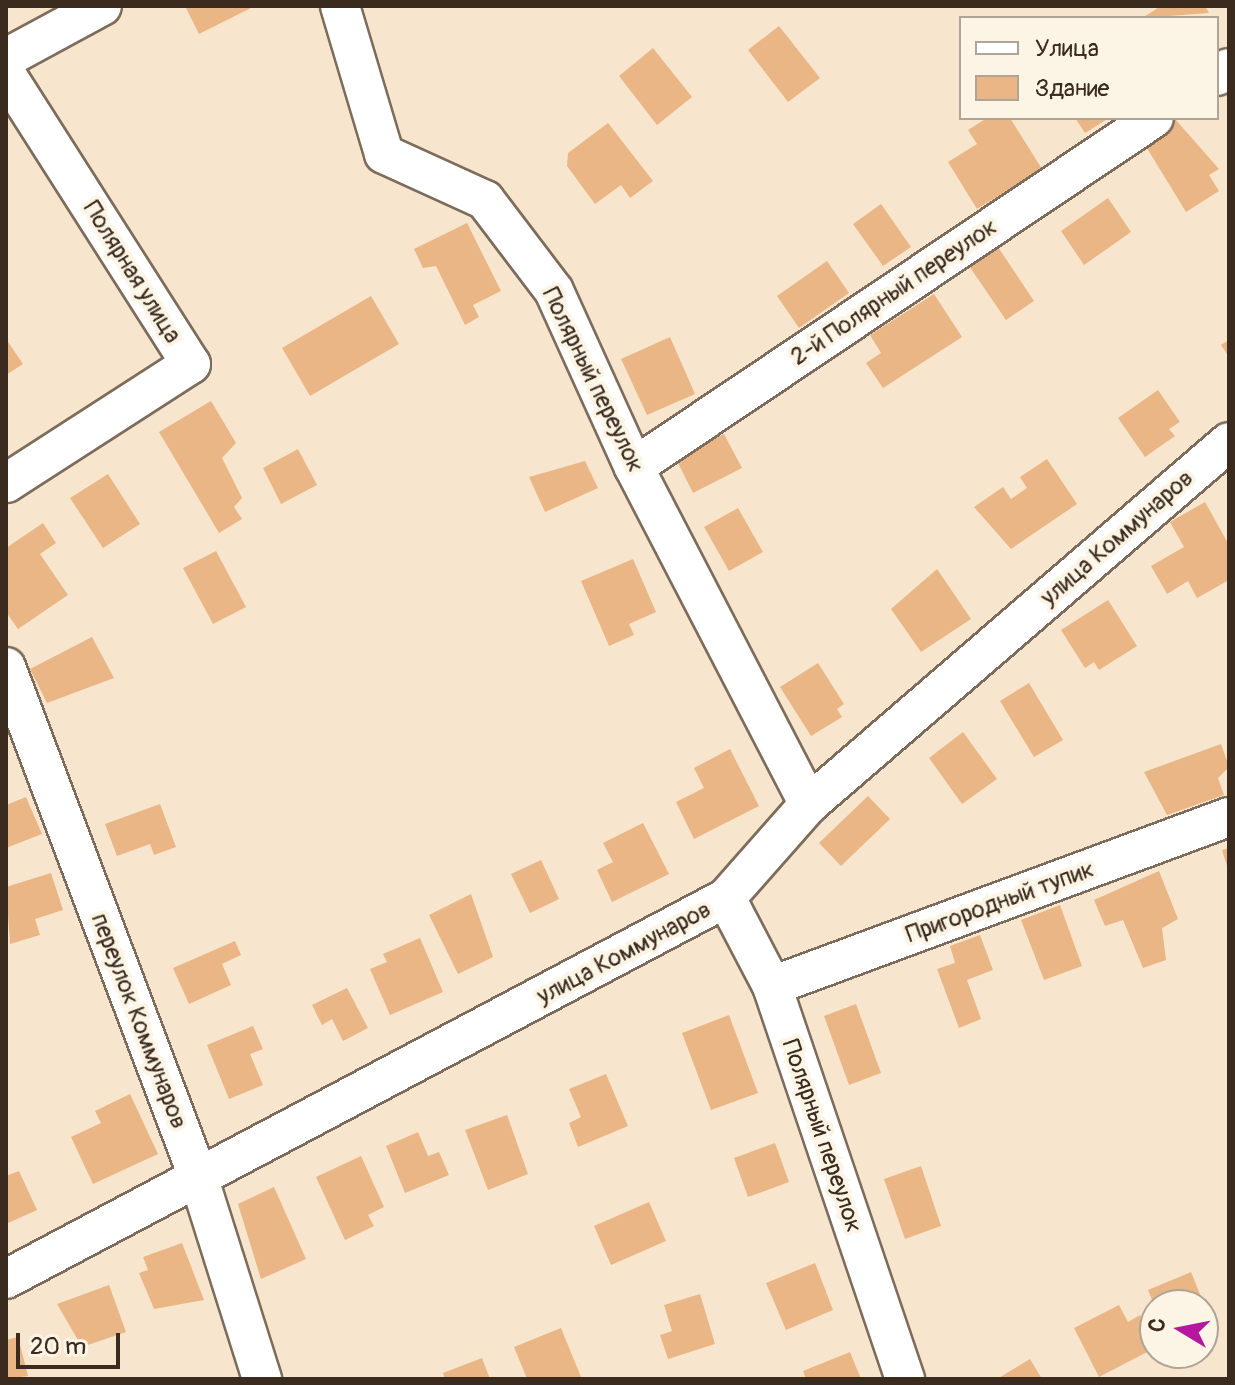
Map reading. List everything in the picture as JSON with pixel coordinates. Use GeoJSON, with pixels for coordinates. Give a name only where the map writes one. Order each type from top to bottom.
{"type":"FeatureCollection","features":[{"type":"Feature","properties":{"kind":"street"},"geometry":{"type":"LineString","coordinates":[[6,58],[102,6]]}},
{"type":"Feature","properties":{"kind":"street","name":"Полярный переулок"},"geometry":{"type":"LineString","coordinates":[[340,6],[384,154],[485,200],[554,291],[634,467],[809,804]]}},
{"type":"Feature","properties":{"kind":"street","name":"Полярная улица"},"geometry":{"type":"LineString","coordinates":[[6,74],[191,364],[6,483]]}},
{"type":"Feature","properties":{"kind":"street","name":"2-й Полярный переулок"},"geometry":{"type":"LineString","coordinates":[[634,467],[1151,120]]}},
{"type":"Feature","properties":{"kind":"street","name":"улица Коммунаров"},"geometry":{"type":"LineString","coordinates":[[6,1279],[726,898],[809,804],[1229,442]]}},
{"type":"Feature","properties":{"kind":"street","name":"переулок Коммунаров"},"geometry":{"type":"LineString","coordinates":[[6,667],[199,1179],[262,1379]]}},
{"type":"Feature","properties":{"kind":"street","name":"Пригородный тупик"},"geometry":{"type":"LineString","coordinates":[[772,986],[1229,817]]}},
{"type":"Feature","properties":{"kind":"street","name":"Полярный переулок"},"geometry":{"type":"LineString","coordinates":[[726,898],[772,986],[905,1379]]}},
{"type":"Feature","properties":{"kind":"building"},"geometry":{"type":"Polygon","coordinates":[[[185,6],[255,6],[199,34],[185,6]]]}},
{"type":"Feature","properties":{"kind":"building"},"geometry":{"type":"Polygon","coordinates":[[[1161,6],[1205,6],[1209,13],[1169,16],[1145,16],[1161,6]]]}},
{"type":"Feature","properties":{"kind":"building"},"geometry":{"type":"Polygon","coordinates":[[[779,26],[820,78],[788,102],[748,50],[779,26]]]}},
{"type":"Feature","properties":{"kind":"building"},"geometry":{"type":"Polygon","coordinates":[[[653,48],[692,97],[657,125],[619,76],[653,48]]]}},
{"type":"Feature","properties":{"kind":"building"},"geometry":{"type":"Polygon","coordinates":[[[984,120],[1011,120],[1042,169],[977,209],[948,162],[977,144],[968,130],[984,120]]]}},
{"type":"Feature","properties":{"kind":"building"},"geometry":{"type":"Polygon","coordinates":[[[1076,120],[1106,120],[1085,133],[1076,120]]]}},
{"type":"Feature","properties":{"kind":"building"},"geometry":{"type":"Polygon","coordinates":[[[1176,120],[1219,169],[1209,175],[1219,191],[1186,212],[1142,140],[1176,120]]]}},
{"type":"Feature","properties":{"kind":"building"},"geometry":{"type":"Polygon","coordinates":[[[608,123],[653,181],[630,198],[621,185],[595,204],[567,166],[568,153],[608,123]]]}},
{"type":"Feature","properties":{"kind":"building"},"geometry":{"type":"Polygon","coordinates":[[[1108,198],[1131,232],[1084,265],[1061,231],[1108,198]]]}},
{"type":"Feature","properties":{"kind":"building"},"geometry":{"type":"Polygon","coordinates":[[[881,204],[911,247],[883,266],[853,224],[881,204]]]}},
{"type":"Feature","properties":{"kind":"building"},"geometry":{"type":"Polygon","coordinates":[[[467,223],[501,291],[473,305],[479,317],[465,325],[436,266],[423,268],[414,249],[467,223]]]}},
{"type":"Feature","properties":{"kind":"building"},"geometry":{"type":"Polygon","coordinates":[[[996,244],[1034,301],[1006,320],[967,263],[996,244]]]}},
{"type":"Feature","properties":{"kind":"building"},"geometry":{"type":"Polygon","coordinates":[[[827,261],[849,293],[799,328],[777,296],[827,261]]]}},
{"type":"Feature","properties":{"kind":"building"},"geometry":{"type":"Polygon","coordinates":[[[934,294],[962,337],[883,388],[866,363],[881,353],[870,335],[934,294]]]}},
{"type":"Feature","properties":{"kind":"building"},"geometry":{"type":"Polygon","coordinates":[[[371,296],[399,344],[310,396],[282,348],[371,296]]]}},
{"type":"Feature","properties":{"kind":"building"},"geometry":{"type":"Polygon","coordinates":[[[670,337],[695,394],[647,415],[621,359],[670,337]]]}},
{"type":"Feature","properties":{"kind":"building"},"geometry":{"type":"Polygon","coordinates":[[[6,339],[23,364],[6,375],[6,339]]]}},
{"type":"Feature","properties":{"kind":"building"},"geometry":{"type":"Polygon","coordinates":[[[1229,340],[1229,357],[1221,345],[1229,340]]]}},
{"type":"Feature","properties":{"kind":"building"},"geometry":{"type":"Polygon","coordinates":[[[1158,390],[1180,422],[1169,429],[1175,436],[1145,457],[1118,418],[1158,390]]]}},
{"type":"Feature","properties":{"kind":"building"},"geometry":{"type":"Polygon","coordinates":[[[211,401],[236,443],[222,458],[242,498],[234,507],[242,519],[219,533],[159,432],[211,401]]]}},
{"type":"Feature","properties":{"kind":"building"},"geometry":{"type":"Polygon","coordinates":[[[724,434],[742,468],[693,493],[676,459],[724,434]]]}},
{"type":"Feature","properties":{"kind":"building"},"geometry":{"type":"Polygon","coordinates":[[[298,449],[317,485],[281,504],[263,468],[298,449]]]}},
{"type":"Feature","properties":{"kind":"building"},"geometry":{"type":"Polygon","coordinates":[[[1047,459],[1077,504],[1011,549],[974,507],[1003,487],[1011,499],[1027,488],[1020,477],[1047,459]]]}},
{"type":"Feature","properties":{"kind":"building"},"geometry":{"type":"Polygon","coordinates":[[[585,461],[598,488],[545,512],[529,477],[585,461]]]}},
{"type":"Feature","properties":{"kind":"building"},"geometry":{"type":"Polygon","coordinates":[[[108,474],[140,524],[103,548],[70,498],[108,474]]]}},
{"type":"Feature","properties":{"kind":"building"},"geometry":{"type":"Polygon","coordinates":[[[1205,502],[1229,545],[1229,580],[1197,598],[1188,581],[1167,594],[1151,566],[1184,547],[1170,522],[1205,502]]]}},
{"type":"Feature","properties":{"kind":"building"},"geometry":{"type":"Polygon","coordinates":[[[738,508],[763,552],[729,571],[704,527],[738,508]]]}},
{"type":"Feature","properties":{"kind":"building"},"geometry":{"type":"Polygon","coordinates":[[[43,523],[56,543],[40,554],[68,595],[18,629],[6,612],[6,548],[43,523]]]}},
{"type":"Feature","properties":{"kind":"building"},"geometry":{"type":"Polygon","coordinates":[[[216,551],[246,607],[213,624],[183,568],[216,551]]]}},
{"type":"Feature","properties":{"kind":"building"},"geometry":{"type":"Polygon","coordinates":[[[633,559],[656,612],[629,624],[634,635],[609,646],[581,581],[633,559]]]}},
{"type":"Feature","properties":{"kind":"building"},"geometry":{"type":"Polygon","coordinates":[[[937,569],[971,619],[921,652],[891,609],[937,569]]]}},
{"type":"Feature","properties":{"kind":"building"},"geometry":{"type":"Polygon","coordinates":[[[1108,600],[1137,646],[1099,670],[1094,662],[1085,668],[1061,630],[1108,600]]]}},
{"type":"Feature","properties":{"kind":"building"},"geometry":{"type":"Polygon","coordinates":[[[92,637],[114,678],[47,703],[30,669],[92,637]]]}},
{"type":"Feature","properties":{"kind":"building"},"geometry":{"type":"Polygon","coordinates":[[[818,663],[844,704],[837,709],[842,717],[811,736],[780,687],[818,663]]]}},
{"type":"Feature","properties":{"kind":"building"},"geometry":{"type":"Polygon","coordinates":[[[1029,683],[1063,740],[1034,757],[1000,701],[1029,683]]]}},
{"type":"Feature","properties":{"kind":"building"},"geometry":{"type":"Polygon","coordinates":[[[963,732],[997,779],[962,804],[929,758],[963,732]]]}},
{"type":"Feature","properties":{"kind":"building"},"geometry":{"type":"Polygon","coordinates":[[[1221,744],[1229,767],[1218,778],[1224,795],[1167,815],[1144,772],[1221,744]]]}},
{"type":"Feature","properties":{"kind":"building"},"geometry":{"type":"Polygon","coordinates":[[[730,749],[759,806],[694,839],[676,802],[704,788],[694,768],[730,749]]]}},
{"type":"Feature","properties":{"kind":"building"},"geometry":{"type":"Polygon","coordinates":[[[868,796],[890,819],[841,866],[819,843],[868,796]]]}},
{"type":"Feature","properties":{"kind":"building"},"geometry":{"type":"Polygon","coordinates":[[[26,797],[42,834],[6,848],[6,805],[26,797]]]}},
{"type":"Feature","properties":{"kind":"building"},"geometry":{"type":"Polygon","coordinates":[[[160,804],[176,847],[154,855],[150,844],[117,856],[105,824],[160,804]]]}},
{"type":"Feature","properties":{"kind":"building"},"geometry":{"type":"Polygon","coordinates":[[[643,823],[669,874],[612,902],[597,870],[613,862],[603,843],[643,823]]]}},
{"type":"Feature","properties":{"kind":"building"},"geometry":{"type":"Polygon","coordinates":[[[1229,848],[1229,869],[1228,869],[1222,850],[1229,848]]]}},
{"type":"Feature","properties":{"kind":"building"},"geometry":{"type":"Polygon","coordinates":[[[541,860],[559,899],[530,913],[511,874],[541,860]]]}},
{"type":"Feature","properties":{"kind":"building"},"geometry":{"type":"Polygon","coordinates":[[[1159,871],[1178,919],[1162,928],[1166,960],[1143,968],[1123,920],[1105,926],[1094,900],[1159,871]]]}},
{"type":"Feature","properties":{"kind":"building"},"geometry":{"type":"Polygon","coordinates":[[[51,873],[63,910],[35,919],[40,935],[10,944],[6,887],[51,873]]]}},
{"type":"Feature","properties":{"kind":"building"},"geometry":{"type":"Polygon","coordinates":[[[471,894],[493,957],[458,974],[429,915],[471,894]]]}},
{"type":"Feature","properties":{"kind":"building"},"geometry":{"type":"Polygon","coordinates":[[[1060,905],[1082,966],[1044,980],[1021,920],[1060,905]]]}},
{"type":"Feature","properties":{"kind":"building"},"geometry":{"type":"Polygon","coordinates":[[[980,935],[993,970],[967,980],[981,1019],[959,1028],[937,969],[955,963],[950,946],[980,935]]]}},
{"type":"Feature","properties":{"kind":"building"},"geometry":{"type":"Polygon","coordinates":[[[420,938],[443,992],[390,1015],[370,969],[387,962],[383,954],[420,938]]]}},
{"type":"Feature","properties":{"kind":"building"},"geometry":{"type":"Polygon","coordinates":[[[235,941],[241,955],[222,964],[231,985],[189,1004],[173,968],[235,941]]]}},
{"type":"Feature","properties":{"kind":"building"},"geometry":{"type":"Polygon","coordinates":[[[347,988],[368,1028],[343,1041],[332,1019],[322,1025],[312,1005],[347,988]]]}},
{"type":"Feature","properties":{"kind":"building"},"geometry":{"type":"Polygon","coordinates":[[[856,1004],[881,1073],[849,1085],[824,1016],[856,1004]]]}},
{"type":"Feature","properties":{"kind":"building"},"geometry":{"type":"Polygon","coordinates":[[[729,1015],[758,1093],[711,1110],[682,1033],[729,1015]]]}},
{"type":"Feature","properties":{"kind":"building"},"geometry":{"type":"Polygon","coordinates":[[[253,1026],[263,1049],[250,1054],[263,1085],[229,1099],[207,1045],[253,1026]]]}},
{"type":"Feature","properties":{"kind":"building"},"geometry":{"type":"Polygon","coordinates":[[[606,1074],[628,1126],[578,1147],[569,1123],[581,1117],[569,1089],[606,1074]]]}},
{"type":"Feature","properties":{"kind":"building"},"geometry":{"type":"Polygon","coordinates":[[[130,1094],[158,1154],[93,1184],[71,1137],[101,1123],[95,1111],[130,1094]]]}},
{"type":"Feature","properties":{"kind":"building"},"geometry":{"type":"Polygon","coordinates":[[[507,1115],[528,1174],[488,1190],[465,1130],[507,1115]]]}},
{"type":"Feature","properties":{"kind":"building"},"geometry":{"type":"Polygon","coordinates":[[[418,1132],[428,1156],[439,1152],[449,1175],[405,1193],[386,1146],[418,1132]]]}},
{"type":"Feature","properties":{"kind":"building"},"geometry":{"type":"Polygon","coordinates":[[[775,1143],[789,1182],[748,1197],[734,1158],[775,1143]]]}},
{"type":"Feature","properties":{"kind":"building"},"geometry":{"type":"Polygon","coordinates":[[[361,1156],[384,1207],[368,1215],[374,1226],[345,1240],[316,1177],[361,1156]]]}},
{"type":"Feature","properties":{"kind":"building"},"geometry":{"type":"Polygon","coordinates":[[[921,1166],[941,1226],[905,1239],[884,1179],[921,1166]]]}},
{"type":"Feature","properties":{"kind":"building"},"geometry":{"type":"Polygon","coordinates":[[[19,1171],[37,1210],[6,1224],[6,1176],[19,1171]]]}},
{"type":"Feature","properties":{"kind":"building"},"geometry":{"type":"Polygon","coordinates":[[[274,1187],[306,1259],[261,1279],[238,1204],[274,1187]]]}},
{"type":"Feature","properties":{"kind":"building"},"geometry":{"type":"Polygon","coordinates":[[[649,1202],[666,1241],[611,1265],[594,1226],[649,1202]]]}},
{"type":"Feature","properties":{"kind":"building"},"geometry":{"type":"Polygon","coordinates":[[[182,1243],[204,1300],[154,1309],[139,1273],[148,1270],[143,1257],[182,1243]]]}},
{"type":"Feature","properties":{"kind":"building"},"geometry":{"type":"Polygon","coordinates":[[[815,1263],[833,1310],[786,1330],[766,1283],[815,1263]]]}},
{"type":"Feature","properties":{"kind":"building"},"geometry":{"type":"Polygon","coordinates":[[[1191,1272],[1198,1289],[1150,1289],[1191,1272]]]}},
{"type":"Feature","properties":{"kind":"building"},"geometry":{"type":"Polygon","coordinates":[[[109,1285],[126,1332],[82,1347],[57,1304],[109,1285]]]}},
{"type":"Feature","properties":{"kind":"building"},"geometry":{"type":"Polygon","coordinates":[[[700,1294],[715,1344],[668,1359],[660,1335],[672,1331],[664,1305],[700,1294]]]}},
{"type":"Feature","properties":{"kind":"building"},"geometry":{"type":"Polygon","coordinates":[[[1119,1305],[1128,1322],[1139,1316],[1139,1356],[1099,1377],[1074,1328],[1119,1305]]]}},
{"type":"Feature","properties":{"kind":"building"},"geometry":{"type":"Polygon","coordinates":[[[561,1328],[581,1377],[527,1379],[514,1347],[561,1328]]]}},
{"type":"Feature","properties":{"kind":"building"},"geometry":{"type":"Polygon","coordinates":[[[18,1337],[28,1376],[6,1379],[6,1340],[18,1337]]]}},
{"type":"Feature","properties":{"kind":"building"},"geometry":{"type":"Polygon","coordinates":[[[850,1352],[861,1379],[806,1379],[803,1371],[850,1352]]]}},
{"type":"Feature","properties":{"kind":"building"},"geometry":{"type":"Polygon","coordinates":[[[482,1358],[490,1379],[445,1379],[443,1373],[482,1358]]]}},
{"type":"Feature","properties":{"kind":"building"},"geometry":{"type":"Polygon","coordinates":[[[1030,1359],[1042,1379],[997,1379],[1030,1359]]]}}]}
